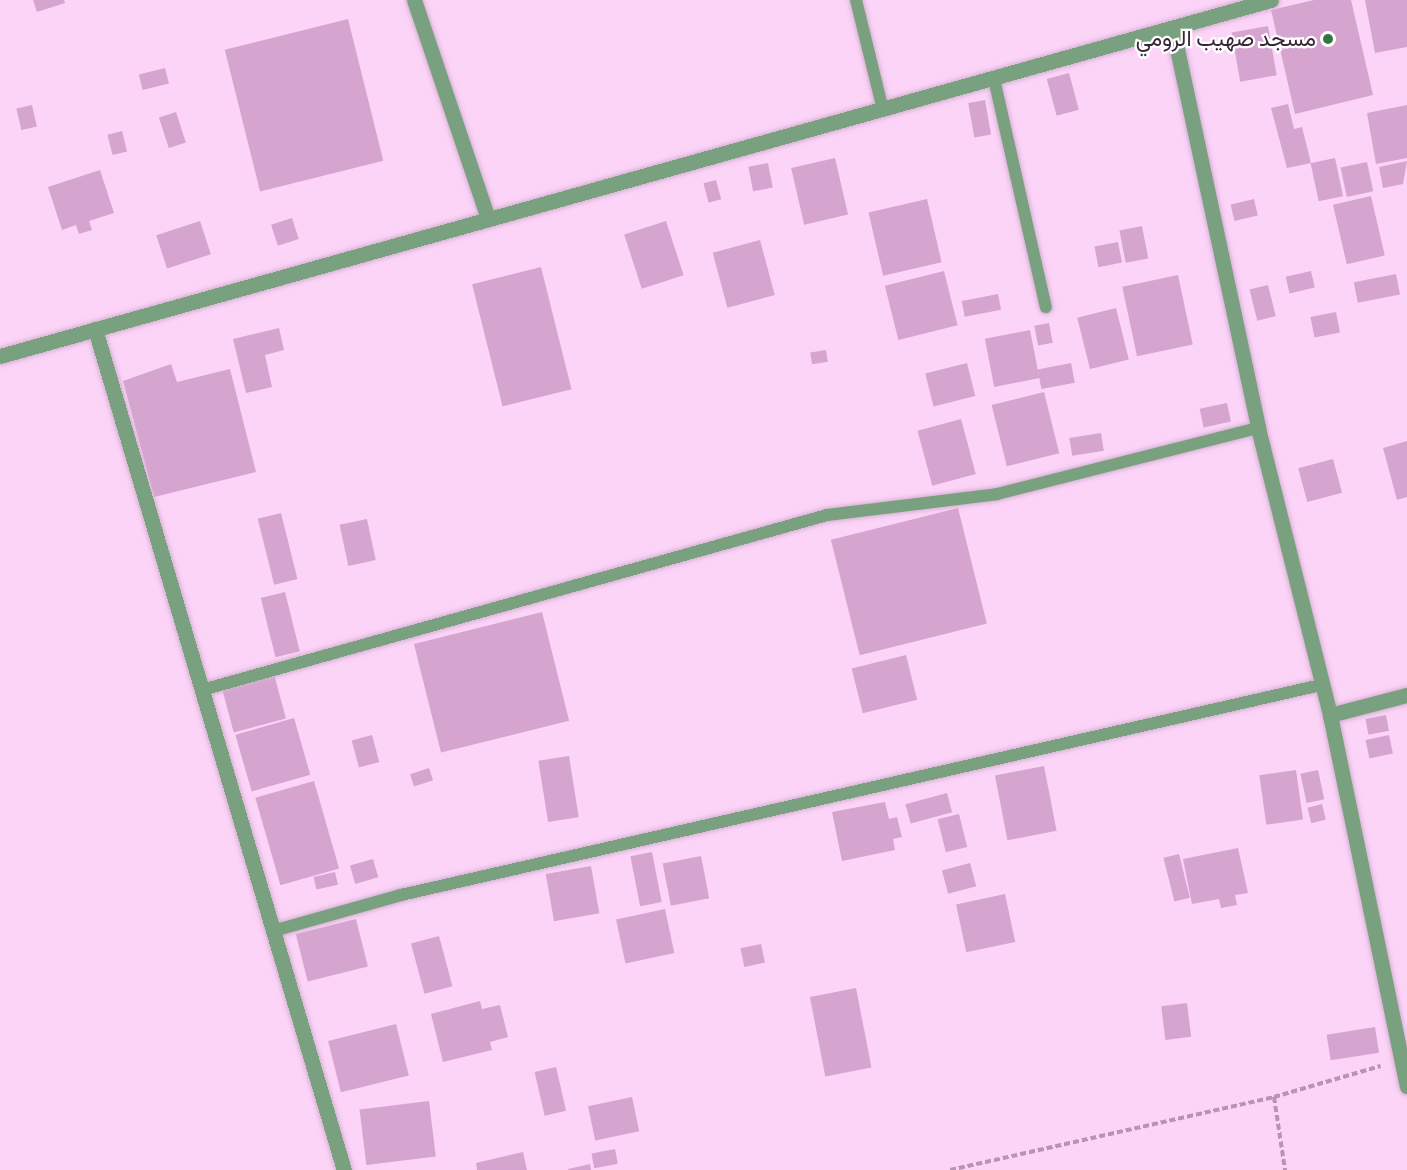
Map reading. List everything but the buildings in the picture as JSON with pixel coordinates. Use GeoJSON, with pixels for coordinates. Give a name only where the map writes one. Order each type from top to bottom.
{"type":"FeatureCollection","features":[{"type":"Feature","properties":{"kind":"street"},"geometry":{"type":"LineString","coordinates":[[414,0],[488,218]]}},
{"type":"Feature","properties":{"kind":"street"},"geometry":{"type":"LineString","coordinates":[[0,356],[488,218],[1173,30],[1271,0]]}},
{"type":"Feature","properties":{"kind":"street"},"geometry":{"type":"LineString","coordinates":[[1173,30],[1258,428],[1330,715],[1407,1086]]}},
{"type":"Feature","properties":{"kind":"street"},"geometry":{"type":"LineString","coordinates":[[95,329],[344,1170]]}},
{"type":"Feature","properties":{"kind":"street"},"geometry":{"type":"LineString","coordinates":[[1330,715],[1407,695]]}},
{"type":"Feature","properties":{"kind":"lane"},"geometry":{"type":"LineString","coordinates":[[856,0],[883,110]]}},
{"type":"Feature","properties":{"kind":"lane"},"geometry":{"type":"LineString","coordinates":[[994,79],[1046,307]]}},
{"type":"Feature","properties":{"kind":"lane"},"geometry":{"type":"LineString","coordinates":[[202,690],[827,515],[998,494],[1258,428]]}},
{"type":"Feature","properties":{"kind":"lane"},"geometry":{"type":"LineString","coordinates":[[273,931],[401,895],[1321,685]]}},
{"type":"Feature","properties":{"kind":"path"},"geometry":{"type":"LineString","coordinates":[[950,1170],[1274,1097],[1403,1060]]}},
{"type":"Feature","properties":{"kind":"path"},"geometry":{"type":"LineString","coordinates":[[1274,1097],[1286,1170]]}},
{"type":"Feature","properties":{"kind":"place","name":"مسجد صهيب الرومي"},"geometry":{"type":"Point","coordinates":[1328,39]}}]}
